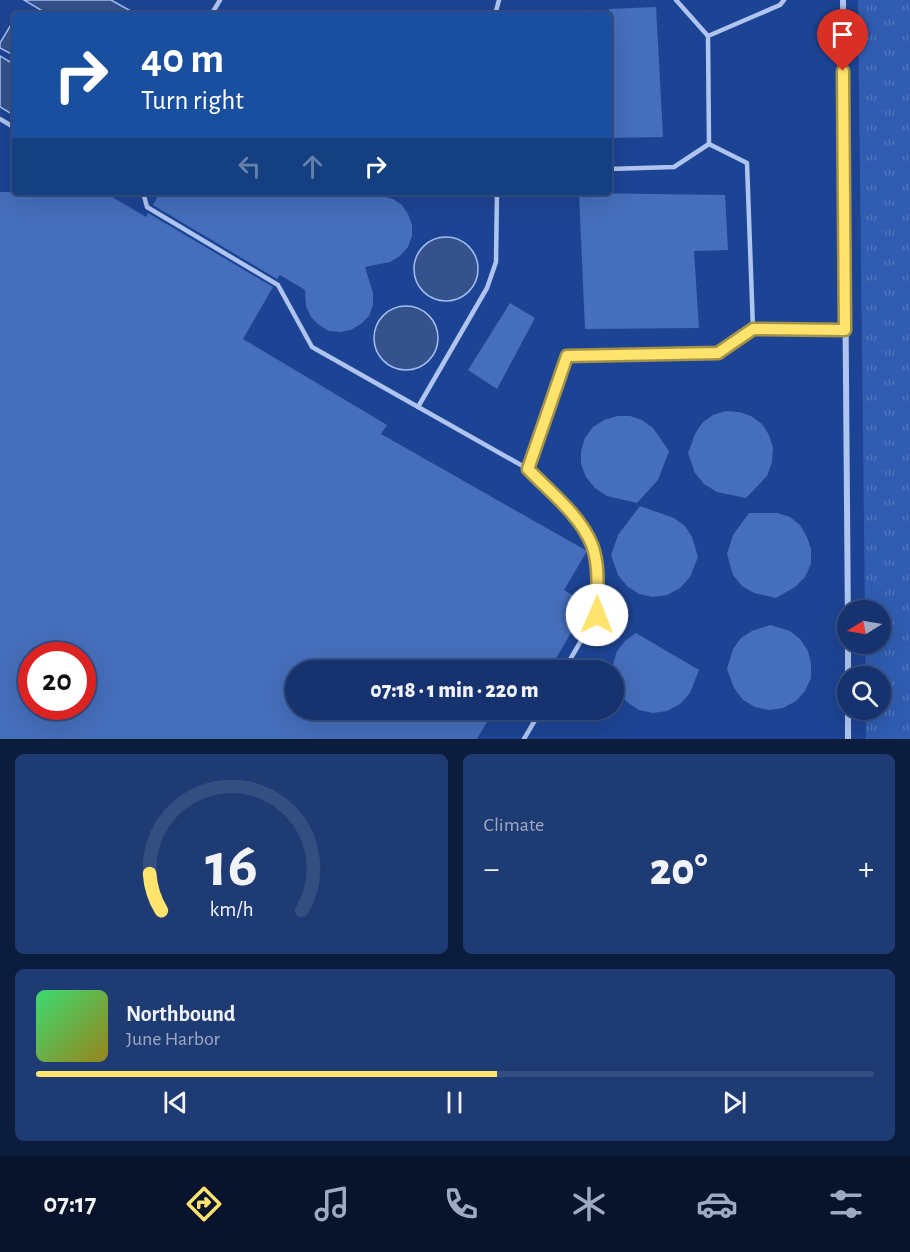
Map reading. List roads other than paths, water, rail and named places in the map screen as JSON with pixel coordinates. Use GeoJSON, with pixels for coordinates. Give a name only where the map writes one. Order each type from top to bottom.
{"type":"FeatureCollection","features":[{"type":"Feature","properties":{"kind":"street"},"geometry":{"type":"LineString","coordinates":[[843,0],[848,600]]}},
{"type":"Feature","properties":{"kind":"street"},"geometry":{"type":"LineString","coordinates":[[848,720],[848,739]]}},
{"type":"Feature","properties":{"kind":"lane"},"geometry":{"type":"LineString","coordinates":[[676,0],[708,36],[709,144]]}},
{"type":"Feature","properties":{"kind":"lane"},"geometry":{"type":"LineString","coordinates":[[708,36],[780,5],[784,0]]}},
{"type":"Feature","properties":{"kind":"lane"},"geometry":{"type":"LineString","coordinates":[[612,169],[674,167],[709,144]]}},
{"type":"Feature","properties":{"kind":"lane"},"geometry":{"type":"LineString","coordinates":[[709,144],[747,163],[753,329]]}},
{"type":"Feature","properties":{"kind":"lane"},"geometry":{"type":"LineString","coordinates":[[144,195],[147,207],[278,285],[312,346],[528,469],[576,518],[592,545],[597,577],[597,615],[570,660]]}},
{"type":"Feature","properties":{"kind":"lane"},"geometry":{"type":"LineString","coordinates":[[418,407],[487,288],[496,262],[497,195]]}},
{"type":"Feature","properties":{"kind":"lane"},"geometry":{"type":"LineString","coordinates":[[528,469],[567,356],[718,353],[753,329],[845,330]]}},
{"type":"Feature","properties":{"kind":"lane"},"geometry":{"type":"LineString","coordinates":[[524,739],[535,720]]}}]}
